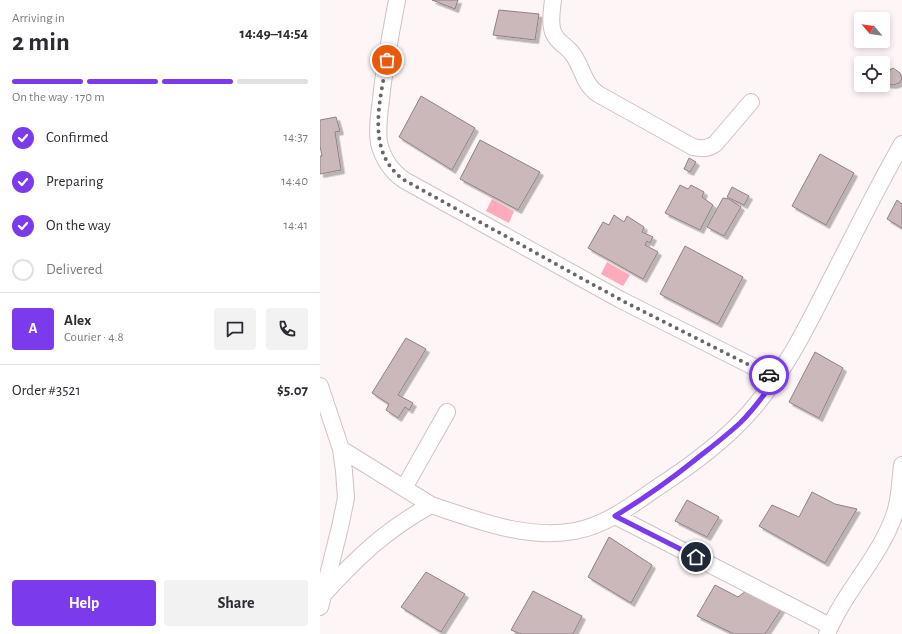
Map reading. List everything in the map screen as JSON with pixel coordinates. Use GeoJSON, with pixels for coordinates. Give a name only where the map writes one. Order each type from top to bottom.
{"type":"FeatureCollection","features":[{"type":"Feature","properties":{"kind":"street"},"geometry":{"type":"LineString","coordinates":[[397,0],[382,90],[378,134],[383,156],[389,167],[396,175],[621,300],[776,378]]}},
{"type":"Feature","properties":{"kind":"street"},"geometry":{"type":"LineString","coordinates":[[554,0],[551,18],[552,29],[556,38],[572,53],[577,60],[588,86],[598,94],[693,147],[700,149],[709,148],[715,144],[751,102]]}},
{"type":"Feature","properties":{"kind":"street"},"geometry":{"type":"LineString","coordinates":[[341,449],[431,505],[492,525],[536,532],[575,531],[600,523],[615,516],[675,476],[729,433],[748,414],[776,378],[791,355],[895,168],[902,144]]}},
{"type":"Feature","properties":{"kind":"street"},"geometry":{"type":"LineString","coordinates":[[320,386],[341,449],[344,471],[345,505],[322,601]]}},
{"type":"Feature","properties":{"kind":"street"},"geometry":{"type":"LineString","coordinates":[[404,488],[447,412]]}},
{"type":"Feature","properties":{"kind":"street"},"geometry":{"type":"LineString","coordinates":[[615,516],[828,630],[844,599],[868,566],[890,524],[896,507],[902,465]]}},
{"type":"Feature","properties":{"kind":"street"},"geometry":{"type":"LineString","coordinates":[[322,601],[347,569],[376,541],[400,523],[431,505]]}},
{"type":"Feature","properties":{"kind":"shaded area"},"geometry":{"type":"Polygon","coordinates":[[[492,199],[514,211],[509,223],[486,211],[492,199]]]}},
{"type":"Feature","properties":{"kind":"shaded area"},"geometry":{"type":"Polygon","coordinates":[[[607,262],[630,275],[623,286],[601,274],[607,262]]]}},
{"type":"Feature","properties":{"kind":"building"},"geometry":{"type":"Polygon","coordinates":[[[432,0],[458,0],[455,9],[432,0]]]}},
{"type":"Feature","properties":{"kind":"building"},"geometry":{"type":"Polygon","coordinates":[[[499,10],[539,14],[535,40],[493,35],[499,10]]]}},
{"type":"Feature","properties":{"kind":"building"},"geometry":{"type":"Polygon","coordinates":[[[893,68],[900,73],[902,79],[899,83],[890,85],[890,70],[893,68]]]}},
{"type":"Feature","properties":{"kind":"building"},"geometry":{"type":"Polygon","coordinates":[[[421,96],[475,128],[452,170],[399,137],[421,96]]]}},
{"type":"Feature","properties":{"kind":"building"},"geometry":{"type":"Polygon","coordinates":[[[336,117],[340,131],[335,132],[341,170],[320,174],[320,156],[322,156],[320,146],[320,120],[336,117]]]}},
{"type":"Feature","properties":{"kind":"building"},"geometry":{"type":"Polygon","coordinates":[[[480,140],[540,172],[518,210],[460,179],[480,140]]]}},
{"type":"Feature","properties":{"kind":"building"},"geometry":{"type":"Polygon","coordinates":[[[820,154],[854,173],[826,225],[792,206],[820,154]]]}},
{"type":"Feature","properties":{"kind":"building"},"geometry":{"type":"Polygon","coordinates":[[[689,158],[696,162],[690,172],[684,169],[689,158]]]}},
{"type":"Feature","properties":{"kind":"building"},"geometry":{"type":"Polygon","coordinates":[[[680,185],[688,189],[691,185],[704,192],[702,197],[713,205],[700,230],[665,213],[680,185]]]}},
{"type":"Feature","properties":{"kind":"building"},"geometry":{"type":"Polygon","coordinates":[[[732,187],[749,196],[744,205],[727,197],[732,187]]]}},
{"type":"Feature","properties":{"kind":"building"},"geometry":{"type":"Polygon","coordinates":[[[723,198],[729,199],[741,207],[724,236],[707,227],[723,198]]]}},
{"type":"Feature","properties":{"kind":"building"},"geometry":{"type":"Polygon","coordinates":[[[897,200],[902,204],[902,228],[887,219],[897,200]]]}},
{"type":"Feature","properties":{"kind":"building"},"geometry":{"type":"Polygon","coordinates":[[[614,215],[624,222],[627,216],[644,227],[642,232],[653,237],[650,243],[647,241],[645,245],[658,252],[643,279],[588,248],[603,222],[609,225],[614,215]]]}},
{"type":"Feature","properties":{"kind":"building"},"geometry":{"type":"Polygon","coordinates":[[[685,246],[743,277],[718,324],[660,294],[685,246]]]}},
{"type":"Feature","properties":{"kind":"building"},"geometry":{"type":"Polygon","coordinates":[[[406,338],[426,349],[398,395],[413,403],[409,410],[405,407],[398,418],[386,410],[389,404],[372,393],[406,338]]]}},
{"type":"Feature","properties":{"kind":"building"},"geometry":{"type":"Polygon","coordinates":[[[815,352],[843,368],[819,418],[789,402],[815,352]]]}},
{"type":"Feature","properties":{"kind":"building"},"geometry":{"type":"Polygon","coordinates":[[[812,492],[835,504],[857,509],[825,563],[759,526],[772,505],[799,517],[812,492]]]}},
{"type":"Feature","properties":{"kind":"building"},"geometry":{"type":"Polygon","coordinates":[[[687,500],[719,517],[707,537],[675,521],[687,500]]]}},
{"type":"Feature","properties":{"kind":"building"},"geometry":{"type":"Polygon","coordinates":[[[609,537],[652,565],[631,603],[588,577],[609,537]]]}},
{"type":"Feature","properties":{"kind":"building"},"geometry":{"type":"Polygon","coordinates":[[[426,572],[465,594],[441,632],[401,607],[426,572]]]}},
{"type":"Feature","properties":{"kind":"building"},"geometry":{"type":"Polygon","coordinates":[[[715,585],[738,597],[746,591],[782,608],[765,634],[734,634],[697,616],[715,585]]]}},
{"type":"Feature","properties":{"kind":"building"},"geometry":{"type":"Polygon","coordinates":[[[533,591],[582,616],[573,634],[521,634],[511,630],[533,591]]]}},
{"type":"Feature","properties":{"kind":"way so far"},"geometry":{"type":"LineString","coordinates":[[387,60],[382,90],[378,134],[383,156],[389,167],[396,175],[621,300],[769,375]]}},
{"type":"Feature","properties":{"kind":"route"},"geometry":{"type":"LineString","coordinates":[[696,557],[615,516],[675,476],[740,423],[776,378],[769,375]]}}]}
